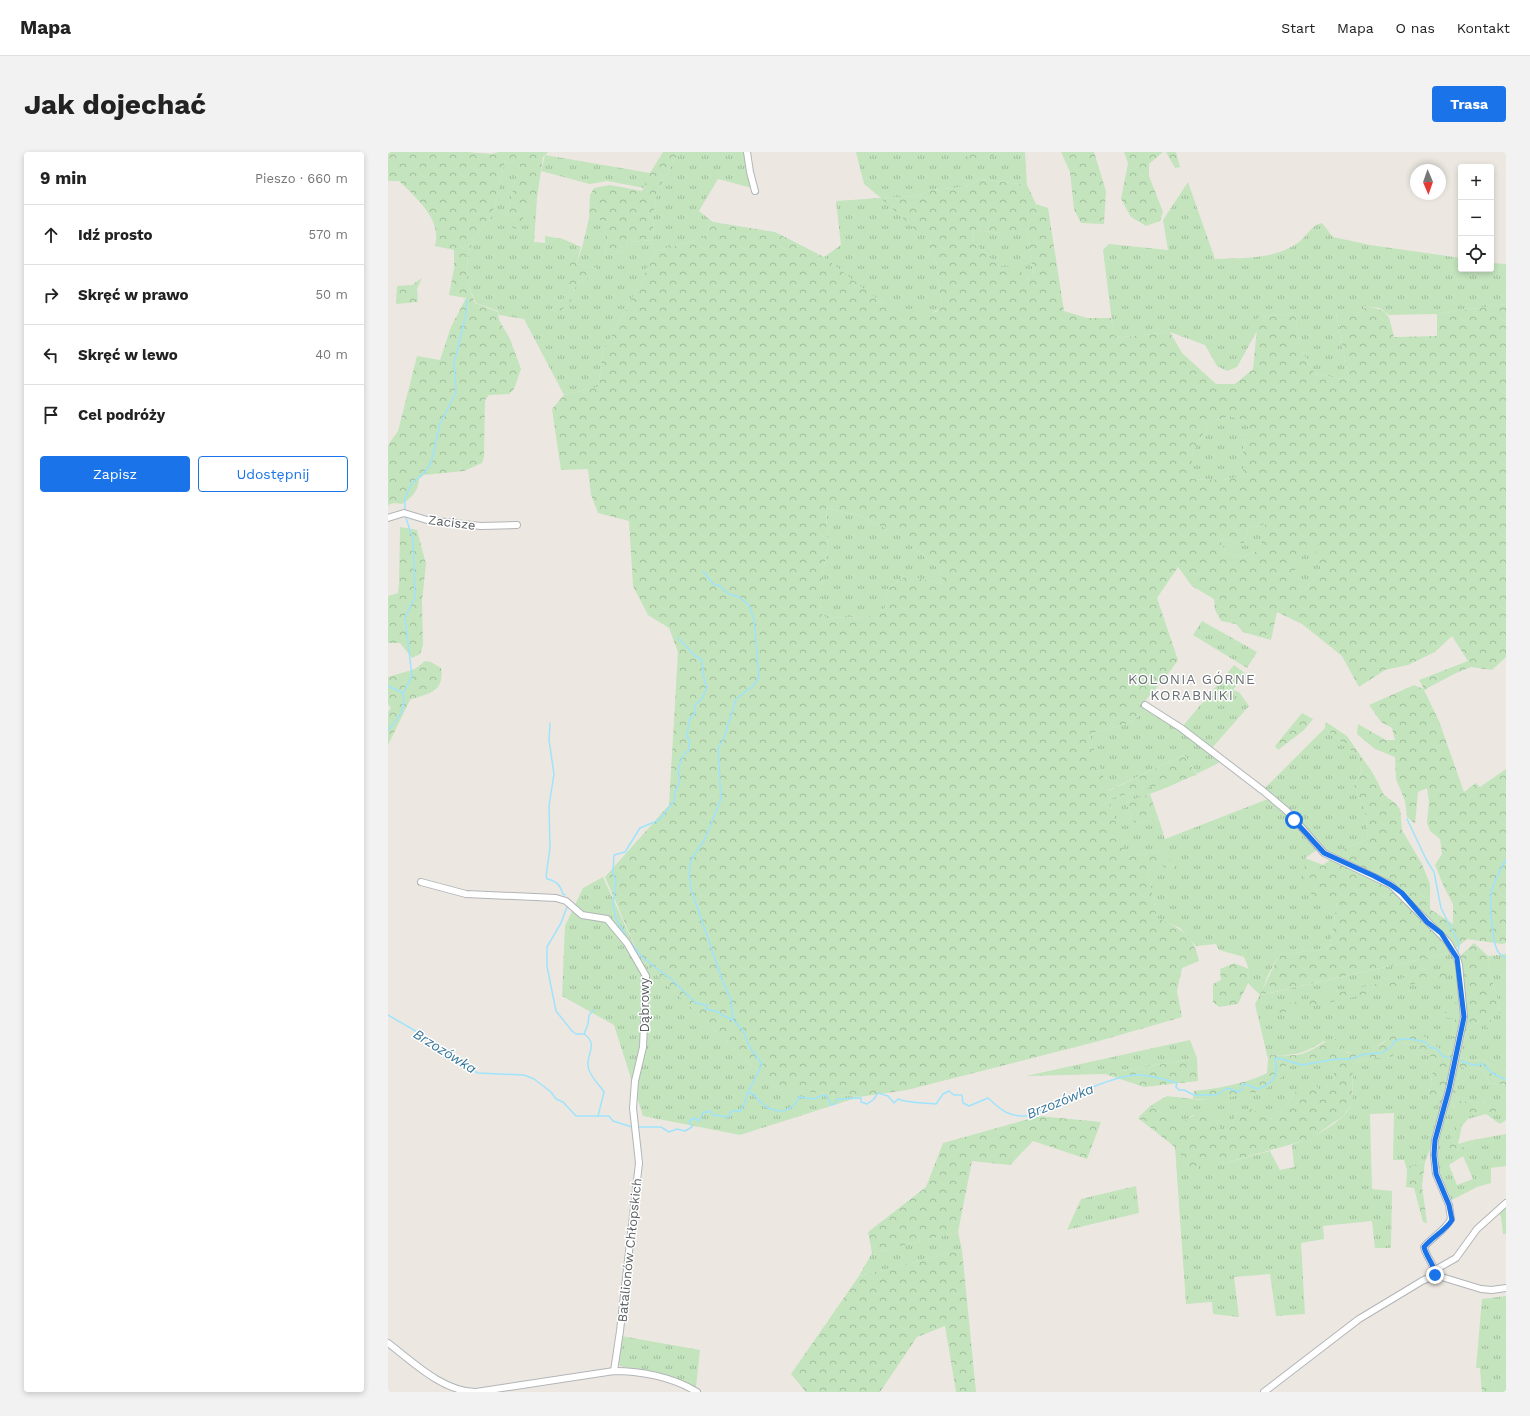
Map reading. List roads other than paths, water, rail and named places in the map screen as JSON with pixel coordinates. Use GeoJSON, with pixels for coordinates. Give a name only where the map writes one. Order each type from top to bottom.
{"type":"FeatureCollection","features":[{"type":"Feature","properties":{"kind":"street"},"geometry":{"type":"LineString","coordinates":[[747,152],[755,191]]}},
{"type":"Feature","properties":{"kind":"street","name":"Zacisze"},"geometry":{"type":"LineString","coordinates":[[388,518],[404,513],[427,520],[481,526],[517,524]]}},
{"type":"Feature","properties":{"kind":"street"},"geometry":{"type":"LineString","coordinates":[[1145,705],[1181,728],[1262,790],[1286,812],[1324,853],[1391,885],[1441,933],[1457,958],[1464,1017],[1449,1089],[1435,1140],[1434,1155],[1436,1174],[1449,1205],[1452,1220],[1448,1226],[1431,1239],[1424,1247],[1435,1273],[1481,1289],[1492,1290],[1506,1288]]}},
{"type":"Feature","properties":{"kind":"street","name":"Dąbrowy"},"geometry":{"type":"LineString","coordinates":[[421,882],[466,894],[556,898],[566,901],[582,915],[606,919],[627,943],[646,976],[643,1047],[635,1081],[633,1108],[634,1128]]}},
{"type":"Feature","properties":{"kind":"street","name":"Batalionów Chłopskich"},"geometry":{"type":"LineString","coordinates":[[614,1371],[639,1163],[634,1128]]}},
{"type":"Feature","properties":{"kind":"street"},"geometry":{"type":"LineString","coordinates":[[1264,1392],[1359,1320],[1435,1273],[1456,1258],[1477,1229],[1506,1203]]}},
{"type":"Feature","properties":{"kind":"street"},"geometry":{"type":"LineString","coordinates":[[388,1343],[443,1382],[463,1391],[476,1392],[614,1371],[631,1371],[651,1375],[688,1387],[697,1392]]}},
{"type":"Feature","properties":{"kind":"waterway"},"geometry":{"type":"LineString","coordinates":[[405,510],[405,498],[412,483],[424,473],[431,463],[440,424],[456,392],[454,363],[466,314],[467,300]]}},
{"type":"Feature","properties":{"kind":"waterway"},"geometry":{"type":"LineString","coordinates":[[403,693],[412,676],[405,617],[415,597],[413,539],[406,518]]}},
{"type":"Feature","properties":{"kind":"waterway"},"geometry":{"type":"LineString","coordinates":[[703,571],[713,584],[720,586],[728,594],[739,597],[749,605],[754,620],[759,677],[753,686],[736,699],[725,735],[718,749],[721,799],[705,839],[691,860],[689,873],[691,889],[723,982],[731,1000],[733,1020],[743,1030],[749,1046],[762,1064],[748,1093]]}},
{"type":"Feature","properties":{"kind":"waterway"},"geometry":{"type":"LineString","coordinates":[[678,638],[695,656],[701,659],[704,681],[707,687],[701,700],[694,706],[695,713],[689,720],[687,737],[689,740],[689,750],[683,755],[678,769],[680,781],[675,792],[674,801],[659,820],[640,828],[625,852],[614,855],[613,872],[616,881],[613,904],[616,919],[627,938],[643,958],[671,979],[696,1003],[707,1005],[706,1009],[719,1012],[733,1020]]}},
{"type":"Feature","properties":{"kind":"waterway"},"geometry":{"type":"LineString","coordinates":[[388,686],[403,693],[404,698],[401,713],[388,730]]}},
{"type":"Feature","properties":{"kind":"waterway"},"geometry":{"type":"LineString","coordinates":[[550,723],[549,740],[554,774],[549,806],[550,848],[546,876],[547,879],[558,884],[565,895]]}},
{"type":"Feature","properties":{"kind":"waterway"},"geometry":{"type":"LineString","coordinates":[[1407,819],[1427,861],[1434,872],[1441,908],[1459,944],[1458,953]]}},
{"type":"Feature","properties":{"kind":"waterway"},"geometry":{"type":"LineString","coordinates":[[1506,860],[1500,870],[1491,896],[1492,929],[1495,945],[1499,953],[1506,958]]}},
{"type":"Feature","properties":{"kind":"waterway"},"geometry":{"type":"LineString","coordinates":[[567,907],[561,923],[547,947],[547,966],[556,1011],[572,1031],[576,1034],[584,1034]]}},
{"type":"Feature","properties":{"kind":"waterway"},"geometry":{"type":"LineString","coordinates":[[1457,973],[1459,993]]}},
{"type":"Feature","properties":{"kind":"waterway"},"geometry":{"type":"LineString","coordinates":[[594,1010],[589,1015],[588,1024],[584,1034],[591,1042],[588,1062],[589,1070],[592,1077],[604,1092],[598,1116]]}},
{"type":"Feature","properties":{"kind":"waterway","name":"Brzozówka"},"geometry":{"type":"LineString","coordinates":[[388,1015],[419,1033],[461,1064],[478,1073],[524,1075],[534,1079],[551,1092],[556,1099],[563,1102],[576,1116],[609,1116],[613,1121],[632,1127]]}},
{"type":"Feature","properties":{"kind":"waterway","name":"Brzozówka"},"geometry":{"type":"LineString","coordinates":[[636,1127],[661,1127],[669,1132],[677,1129],[685,1131],[692,1127],[689,1121],[694,1118],[699,1121],[703,1113],[710,1111],[713,1115],[728,1117],[732,1111],[741,1111],[748,1093],[754,1094],[764,1105],[783,1111],[789,1109],[799,1097],[813,1099],[824,1095],[827,1096],[831,1105],[835,1104],[837,1099],[861,1098],[861,1102],[867,1104],[873,1100],[878,1093],[888,1096],[894,1103],[898,1099],[903,1101],[936,1104],[943,1094],[949,1091],[954,1095],[962,1095],[963,1103],[969,1106],[988,1098],[1006,1112],[1021,1116],[1028,1116],[1096,1086],[1123,1077],[1135,1075],[1151,1076],[1177,1083],[1176,1087],[1179,1090],[1184,1090],[1194,1095],[1218,1094],[1227,1088],[1239,1092],[1242,1089],[1242,1085],[1245,1084],[1258,1089],[1268,1084],[1274,1078],[1276,1074],[1275,1059],[1278,1058],[1302,1065],[1336,1059],[1350,1059],[1365,1054],[1382,1053],[1392,1046],[1394,1041],[1402,1039],[1425,1042],[1430,1048],[1436,1048],[1443,1056],[1453,1059]]}},
{"type":"Feature","properties":{"kind":"waterway"},"geometry":{"type":"LineString","coordinates":[[1452,1058],[1454,1050]]}},
{"type":"Feature","properties":{"kind":"waterway","name":"Brzozówka"},"geometry":{"type":"LineString","coordinates":[[1461,1061],[1473,1065],[1483,1064],[1492,1073],[1506,1080]]}},
{"type":"Feature","properties":{"kind":"district","name":"KOLONIA GÓRNE KORABNIKI"},"geometry":{"type":"Point","coordinates":[1192,688]}}]}
